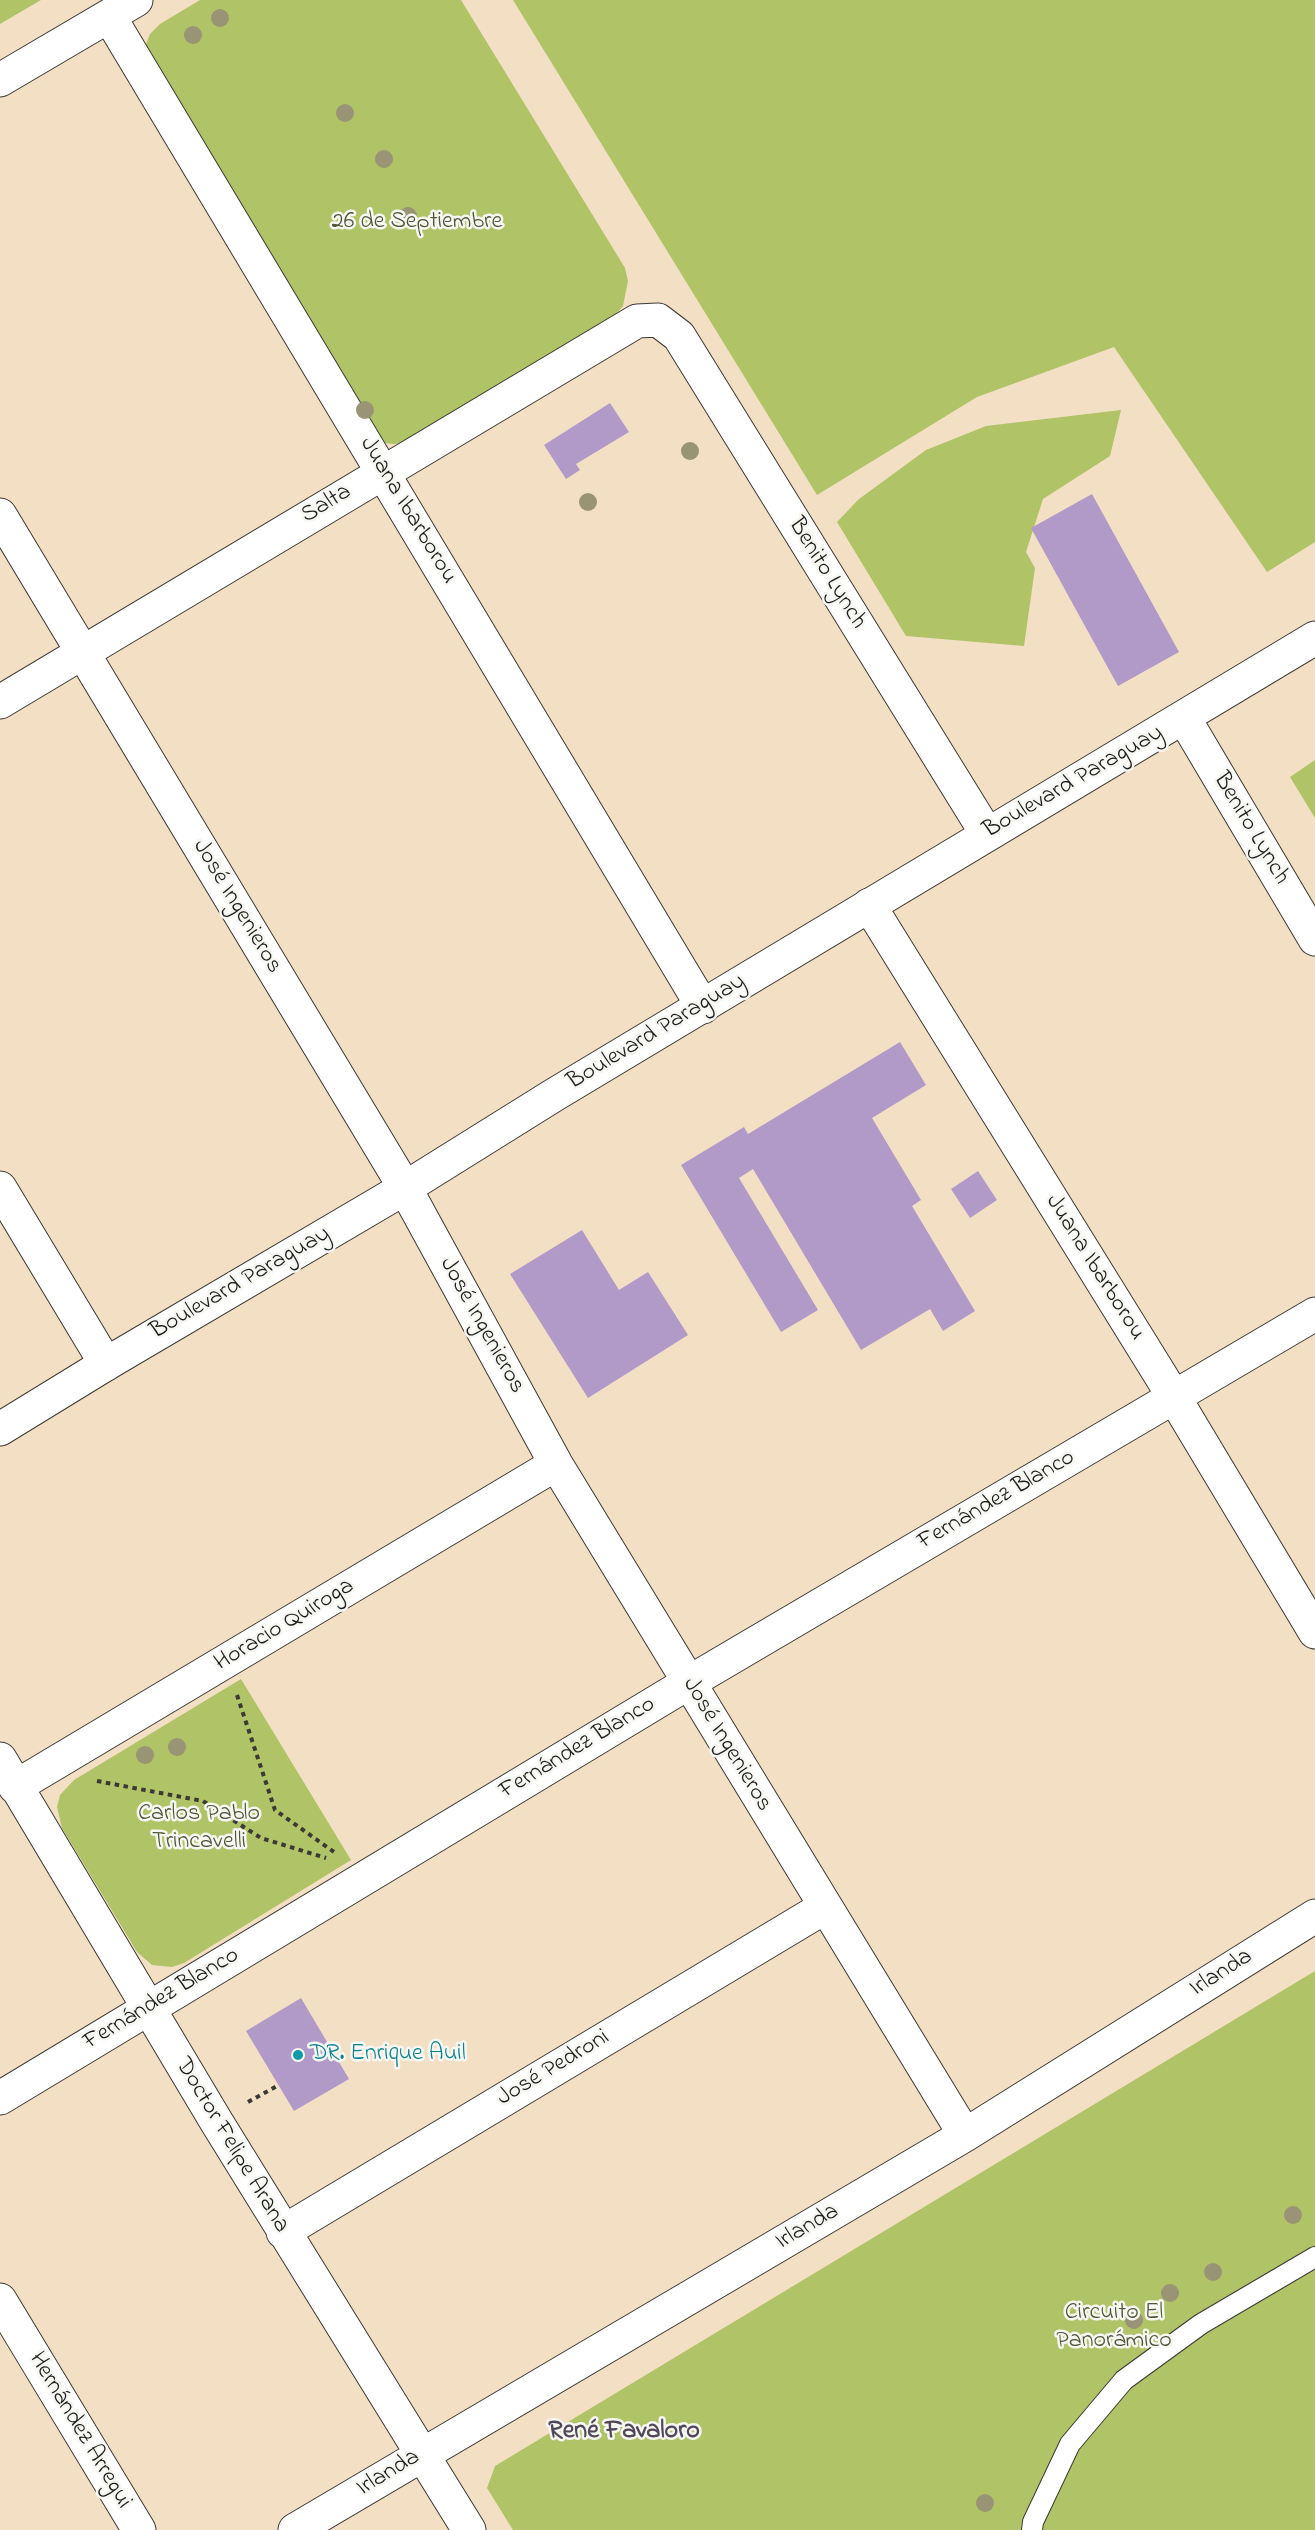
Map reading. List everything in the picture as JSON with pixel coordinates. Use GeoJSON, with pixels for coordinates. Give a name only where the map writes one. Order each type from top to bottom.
{"type":"FeatureCollection","features":[{"type":"Feature","properties":{"kind":"street"},"geometry":{"type":"LineString","coordinates":[[0,81],[122,8]]}},
{"type":"Feature","properties":{"kind":"street","name":"Juana Ibarborou"},"geometry":{"type":"LineString","coordinates":[[122,8],[383,471],[703,1007]]}},
{"type":"Feature","properties":{"kind":"street","name":"Salta"},"geometry":{"type":"LineString","coordinates":[[0,702],[637,321],[658,320]]}},
{"type":"Feature","properties":{"kind":"street","name":"Benito Lynch"},"geometry":{"type":"LineString","coordinates":[[658,320],[679,336],[987,834]]}},
{"type":"Feature","properties":{"kind":"street","name":"José Ingenieros"},"geometry":{"type":"LineString","coordinates":[[0,515],[405,1188],[556,1464],[965,2135]]}},
{"type":"Feature","properties":{"kind":"street","name":"Boulevard Paraguay"},"geometry":{"type":"LineString","coordinates":[[0,1429],[405,1188],[554,1095],[1315,638]]}},
{"type":"Feature","properties":{"kind":"street","name":"Benito Lynch"},"geometry":{"type":"LineString","coordinates":[[1184,718],[1315,939]]}},
{"type":"Feature","properties":{"kind":"street","name":"Juana Ibarborou"},"geometry":{"type":"LineString","coordinates":[[869,905],[1174,1397],[1315,1632]]}},
{"type":"Feature","properties":{"kind":"street"},"geometry":{"type":"LineString","coordinates":[[0,1188],[106,1364]]}},
{"type":"Feature","properties":{"kind":"street","name":"Fernández Blanco"},"geometry":{"type":"LineString","coordinates":[[0,2098],[688,1683],[1315,1314]]}},
{"type":"Feature","properties":{"kind":"street","name":"Horacio Quiroga"},"geometry":{"type":"LineString","coordinates":[[7,1773],[556,1464]]}},
{"type":"Feature","properties":{"kind":"street","name":"Doctor Felipe Arana"},"geometry":{"type":"LineString","coordinates":[[7,1773],[283,2232],[469,2530]]}},
{"type":"Feature","properties":{"kind":"street","name":"José Pedroni"},"geometry":{"type":"LineString","coordinates":[[283,2232],[825,1907]]}},
{"type":"Feature","properties":{"kind":"street","name":"Irlanda"},"geometry":{"type":"LineString","coordinates":[[295,2530],[965,2135],[1315,1916]]}},
{"type":"Feature","properties":{"kind":"street","name":"Hernández Arregui"},"geometry":{"type":"LineString","coordinates":[[0,2301],[138,2530]]}},
{"type":"Feature","properties":{"kind":"lane"},"geometry":{"type":"LineString","coordinates":[[1032,2530],[1070,2444],[1124,2380],[1201,2324],[1315,2257]]}},
{"type":"Feature","properties":{"kind":"path"},"geometry":{"type":"LineString","coordinates":[[235,1688],[275,1810],[336,1854]]}},
{"type":"Feature","properties":{"kind":"path"},"geometry":{"type":"LineString","coordinates":[[93,1781],[203,1801],[261,1838],[321,1857],[333,1858]]}},
{"type":"Feature","properties":{"kind":"green space"},"geometry":{"type":"Polygon","coordinates":[[[0,0],[41,0],[0,24],[0,0]]]}},
{"type":"Feature","properties":{"kind":"green space","name":"26 de Septiembre"},"geometry":{"type":"Polygon","coordinates":[[[200,0],[461,0],[625,268],[628,281],[623,306],[614,316],[411,440],[395,444],[382,443],[145,47],[150,34],[160,24],[200,0]]]}},
{"type":"Feature","properties":{"kind":"green space"},"geometry":{"type":"Polygon","coordinates":[[[513,0],[1315,0],[1315,542],[1267,572],[1114,347],[977,397],[817,495],[513,0]]]}},
{"type":"Feature","properties":{"kind":"green space"},"geometry":{"type":"Polygon","coordinates":[[[1121,410],[1110,456],[1043,499],[1026,552],[1035,568],[1024,646],[906,636],[837,522],[859,499],[926,450],[986,426],[1121,410]]]}},
{"type":"Feature","properties":{"kind":"green space"},"geometry":{"type":"Polygon","coordinates":[[[1315,760],[1315,818],[1290,777],[1315,760]]]}},
{"type":"Feature","properties":{"kind":"green space","name":"Carlos Pablo Trincavelli"},"geometry":{"type":"Polygon","coordinates":[[[241,1679],[351,1860],[184,1963],[172,1967],[152,1965],[137,1952],[62,1828],[57,1807],[60,1795],[74,1780],[241,1679]]]}},
{"type":"Feature","properties":{"kind":"green space","name":"Circuito El Panorámico"},"geometry":{"type":"Polygon","coordinates":[[[1315,1971],[1315,2530],[513,2530],[487,2488],[495,2466],[1315,1971]]]}},
{"type":"Feature","properties":{"kind":"building"},"geometry":{"type":"Polygon","coordinates":[[[610,403],[629,432],[576,464],[580,470],[566,479],[544,445],[610,403]]]}},
{"type":"Feature","properties":{"kind":"building"},"geometry":{"type":"Polygon","coordinates":[[[1092,494],[1179,652],[1118,686],[1031,528],[1092,494]]]}},
{"type":"Feature","properties":{"kind":"building"},"geometry":{"type":"Polygon","coordinates":[[[900,1042],[926,1085],[872,1118],[921,1200],[912,1206],[975,1311],[943,1331],[930,1309],[861,1350],[753,1169],[739,1178],[818,1310],[781,1332],[681,1165],[744,1127],[748,1134],[900,1042]]]}},
{"type":"Feature","properties":{"kind":"building"},"geometry":{"type":"Polygon","coordinates":[[[978,1171],[997,1200],[970,1218],[951,1189],[978,1171]]]}},
{"type":"Feature","properties":{"kind":"building"},"geometry":{"type":"Polygon","coordinates":[[[582,1230],[619,1290],[648,1272],[688,1335],[588,1398],[510,1274],[582,1230]]]}},
{"type":"Feature","properties":{"kind":"building","name":"DR. Enrique Auil"},"geometry":{"type":"Polygon","coordinates":[[[301,1998],[349,2079],[294,2111],[246,2031],[301,1998]]]}},
{"type":"Feature","properties":{"kind":"place","name":"DR. Enrique Auil"},"geometry":{"type":"Point","coordinates":[298,2055]}},
{"type":"Feature","properties":{"kind":"district","name":"René Favaloro"},"geometry":{"type":"Point","coordinates":[624,2433]}}]}
